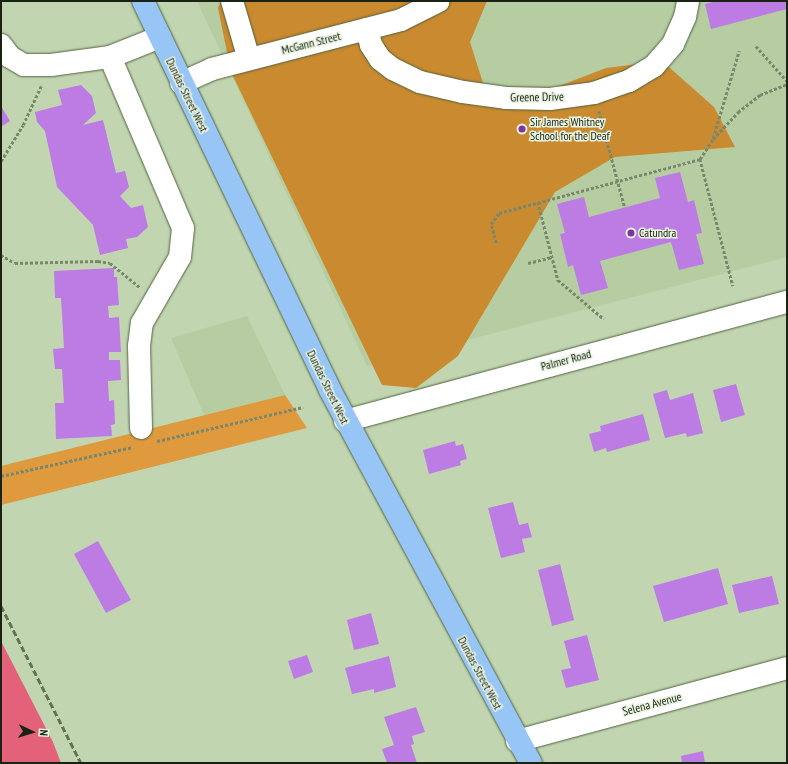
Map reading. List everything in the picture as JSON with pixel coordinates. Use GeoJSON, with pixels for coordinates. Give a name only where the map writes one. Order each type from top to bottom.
{"type":"FeatureCollection","features":[{"type":"Feature","properties":{"kind":"main road","name":"Dundas Street West"},"geometry":{"type":"LineString","coordinates":[[143,1],[181,83],[345,421],[517,741],[531,763]]}},
{"type":"Feature","properties":{"kind":"street"},"geometry":{"type":"LineString","coordinates":[[232,1],[249,59]]}},
{"type":"Feature","properties":{"kind":"street","name":"Greene Drive"},"geometry":{"type":"LineString","coordinates":[[367,29],[371,45],[380,59],[393,69],[420,82],[463,92],[506,98],[550,99],[594,93],[629,82],[654,66],[673,44],[685,17],[688,1]]}},
{"type":"Feature","properties":{"kind":"street","name":"McGann Street"},"geometry":{"type":"LineString","coordinates":[[181,83],[212,70],[249,59],[401,20],[429,4]]}},
{"type":"Feature","properties":{"kind":"street"},"geometry":{"type":"LineString","coordinates":[[1,45],[10,57],[24,65],[51,65],[110,57],[160,37]]}},
{"type":"Feature","properties":{"kind":"street"},"geometry":{"type":"LineString","coordinates":[[110,57],[183,228],[180,257],[142,323],[139,346],[141,428]]}},
{"type":"Feature","properties":{"kind":"street","name":"Palmer Road"},"geometry":{"type":"LineString","coordinates":[[345,421],[787,302]]}},
{"type":"Feature","properties":{"kind":"street","name":"Selena Avenue"},"geometry":{"type":"LineString","coordinates":[[517,741],[787,668]]}},
{"type":"Feature","properties":{"kind":"path"},"geometry":{"type":"LineString","coordinates":[[496,243],[491,224],[493,217],[499,213],[700,159],[713,139],[738,112],[760,95],[787,82],[756,46]]}},
{"type":"Feature","properties":{"kind":"path"},"geometry":{"type":"LineString","coordinates":[[713,139],[739,51]]}},
{"type":"Feature","properties":{"kind":"path"},"geometry":{"type":"LineString","coordinates":[[1,161],[23,125],[51,65]]}},
{"type":"Feature","properties":{"kind":"path"},"geometry":{"type":"LineString","coordinates":[[594,93],[625,208]]}},
{"type":"Feature","properties":{"kind":"path"},"geometry":{"type":"LineString","coordinates":[[700,159],[732,286]]}},
{"type":"Feature","properties":{"kind":"path"},"geometry":{"type":"LineString","coordinates":[[538,202],[558,280],[604,319]]}},
{"type":"Feature","properties":{"kind":"path"},"geometry":{"type":"LineString","coordinates":[[1,255],[15,263],[98,261],[110,264],[155,301]]}},
{"type":"Feature","properties":{"kind":"path"},"geometry":{"type":"LineString","coordinates":[[528,263],[552,257]]}},
{"type":"Feature","properties":{"kind":"shaded area","name":"Sir James Whitney School for the Deaf"},"geometry":{"type":"Polygon","coordinates":[[[197,1],[787,1],[787,257],[367,366],[197,1]]]}},
{"type":"Feature","properties":{"kind":"shaded area"},"geometry":{"type":"Polygon","coordinates":[[[221,1],[487,1],[470,42],[484,86],[554,88],[606,68],[662,61],[714,107],[735,147],[615,157],[555,192],[458,356],[416,388],[382,385],[231,72],[218,8],[221,1]]]}},
{"type":"Feature","properties":{"kind":"shaded area"},"geometry":{"type":"Polygon","coordinates":[[[247,316],[285,395],[204,415],[171,338],[247,316]]]}},
{"type":"Feature","properties":{"kind":"shaded area"},"geometry":{"type":"Polygon","coordinates":[[[285,395],[307,428],[1,505],[1,466],[285,395]]]}},
{"type":"Feature","properties":{"kind":"shaded area"},"geometry":{"type":"Polygon","coordinates":[[[1,641],[53,742],[61,763],[1,763],[1,641]]]}},
{"type":"Feature","properties":{"kind":"building"},"geometry":{"type":"Polygon","coordinates":[[[717,1],[787,1],[787,9],[711,29],[705,4],[717,1]]]}},
{"type":"Feature","properties":{"kind":"building"},"geometry":{"type":"Polygon","coordinates":[[[81,85],[92,96],[96,113],[83,125],[103,120],[116,173],[125,171],[129,187],[120,196],[131,208],[143,205],[148,227],[137,237],[126,239],[128,248],[100,255],[93,225],[57,187],[45,131],[37,122],[35,112],[62,105],[58,90],[81,85]]]}},
{"type":"Feature","properties":{"kind":"building"},"geometry":{"type":"Polygon","coordinates":[[[1,106],[10,121],[1,127],[1,106]]]}},
{"type":"Feature","properties":{"kind":"building","name":"Catundra"},"geometry":{"type":"Polygon","coordinates":[[[680,172],[688,202],[694,200],[702,233],[696,234],[704,264],[679,270],[671,242],[600,261],[608,288],[581,295],[573,265],[568,267],[560,234],[565,233],[557,204],[584,197],[589,217],[660,198],[655,178],[680,172]]]}},
{"type":"Feature","properties":{"kind":"building"},"geometry":{"type":"Polygon","coordinates":[[[114,268],[114,277],[117,277],[119,305],[108,306],[109,318],[119,317],[121,352],[109,352],[109,360],[120,360],[121,380],[108,381],[109,401],[114,400],[115,424],[111,425],[112,436],[56,439],[55,403],[64,403],[62,369],[55,369],[53,349],[64,348],[61,298],[55,298],[54,271],[114,268]]]}},
{"type":"Feature","properties":{"kind":"building"},"geometry":{"type":"Polygon","coordinates":[[[736,384],[745,415],[721,422],[713,390],[736,384]]]}},
{"type":"Feature","properties":{"kind":"building"},"geometry":{"type":"Polygon","coordinates":[[[667,390],[670,400],[693,393],[703,433],[687,437],[686,433],[665,438],[653,394],[667,390]]]}},
{"type":"Feature","properties":{"kind":"building"},"geometry":{"type":"Polygon","coordinates":[[[643,414],[650,440],[607,452],[606,448],[594,452],[589,434],[601,431],[600,426],[643,414]]]}},
{"type":"Feature","properties":{"kind":"building"},"geometry":{"type":"Polygon","coordinates":[[[455,441],[456,446],[463,444],[467,459],[460,461],[461,465],[429,474],[423,450],[455,441]]]}},
{"type":"Feature","properties":{"kind":"building"},"geometry":{"type":"Polygon","coordinates":[[[513,502],[519,525],[528,523],[532,537],[522,539],[525,552],[501,558],[488,508],[513,502]]]}},
{"type":"Feature","properties":{"kind":"building"},"geometry":{"type":"Polygon","coordinates":[[[98,541],[131,600],[106,613],[74,554],[98,541]]]}},
{"type":"Feature","properties":{"kind":"building"},"geometry":{"type":"Polygon","coordinates":[[[560,564],[574,620],[552,626],[538,570],[560,564]]]}},
{"type":"Feature","properties":{"kind":"building"},"geometry":{"type":"Polygon","coordinates":[[[718,568],[728,604],[664,622],[653,586],[718,568]]]}},
{"type":"Feature","properties":{"kind":"building"},"geometry":{"type":"Polygon","coordinates":[[[772,576],[779,604],[739,613],[732,585],[772,576]]]}},
{"type":"Feature","properties":{"kind":"building"},"geometry":{"type":"Polygon","coordinates":[[[371,613],[379,644],[354,650],[347,620],[371,613]]]}},
{"type":"Feature","properties":{"kind":"building"},"geometry":{"type":"Polygon","coordinates":[[[587,635],[599,680],[566,688],[561,670],[571,668],[564,641],[587,635]]]}},
{"type":"Feature","properties":{"kind":"building"},"geometry":{"type":"Polygon","coordinates":[[[307,655],[313,672],[294,679],[288,661],[307,655]]]}},
{"type":"Feature","properties":{"kind":"building"},"geometry":{"type":"Polygon","coordinates":[[[389,656],[396,687],[374,693],[374,689],[352,694],[345,668],[389,656]]]}},
{"type":"Feature","properties":{"kind":"building"},"geometry":{"type":"Polygon","coordinates":[[[416,707],[425,732],[412,736],[414,744],[411,745],[417,763],[387,763],[382,749],[394,745],[384,717],[416,707]]]}},
{"type":"Feature","properties":{"kind":"building"},"geometry":{"type":"Polygon","coordinates":[[[703,751],[705,763],[682,763],[681,756],[703,751]]]}},
{"type":"Feature","properties":{"kind":"railway"},"geometry":{"type":"LineString","coordinates":[[1,606],[81,763]]}},
{"type":"Feature","properties":{"kind":"place","name":"Sir James Whitney School for the Deaf"},"geometry":{"type":"Point","coordinates":[522,129]}},
{"type":"Feature","properties":{"kind":"place","name":"Catundra"},"geometry":{"type":"Point","coordinates":[631,233]}}]}
